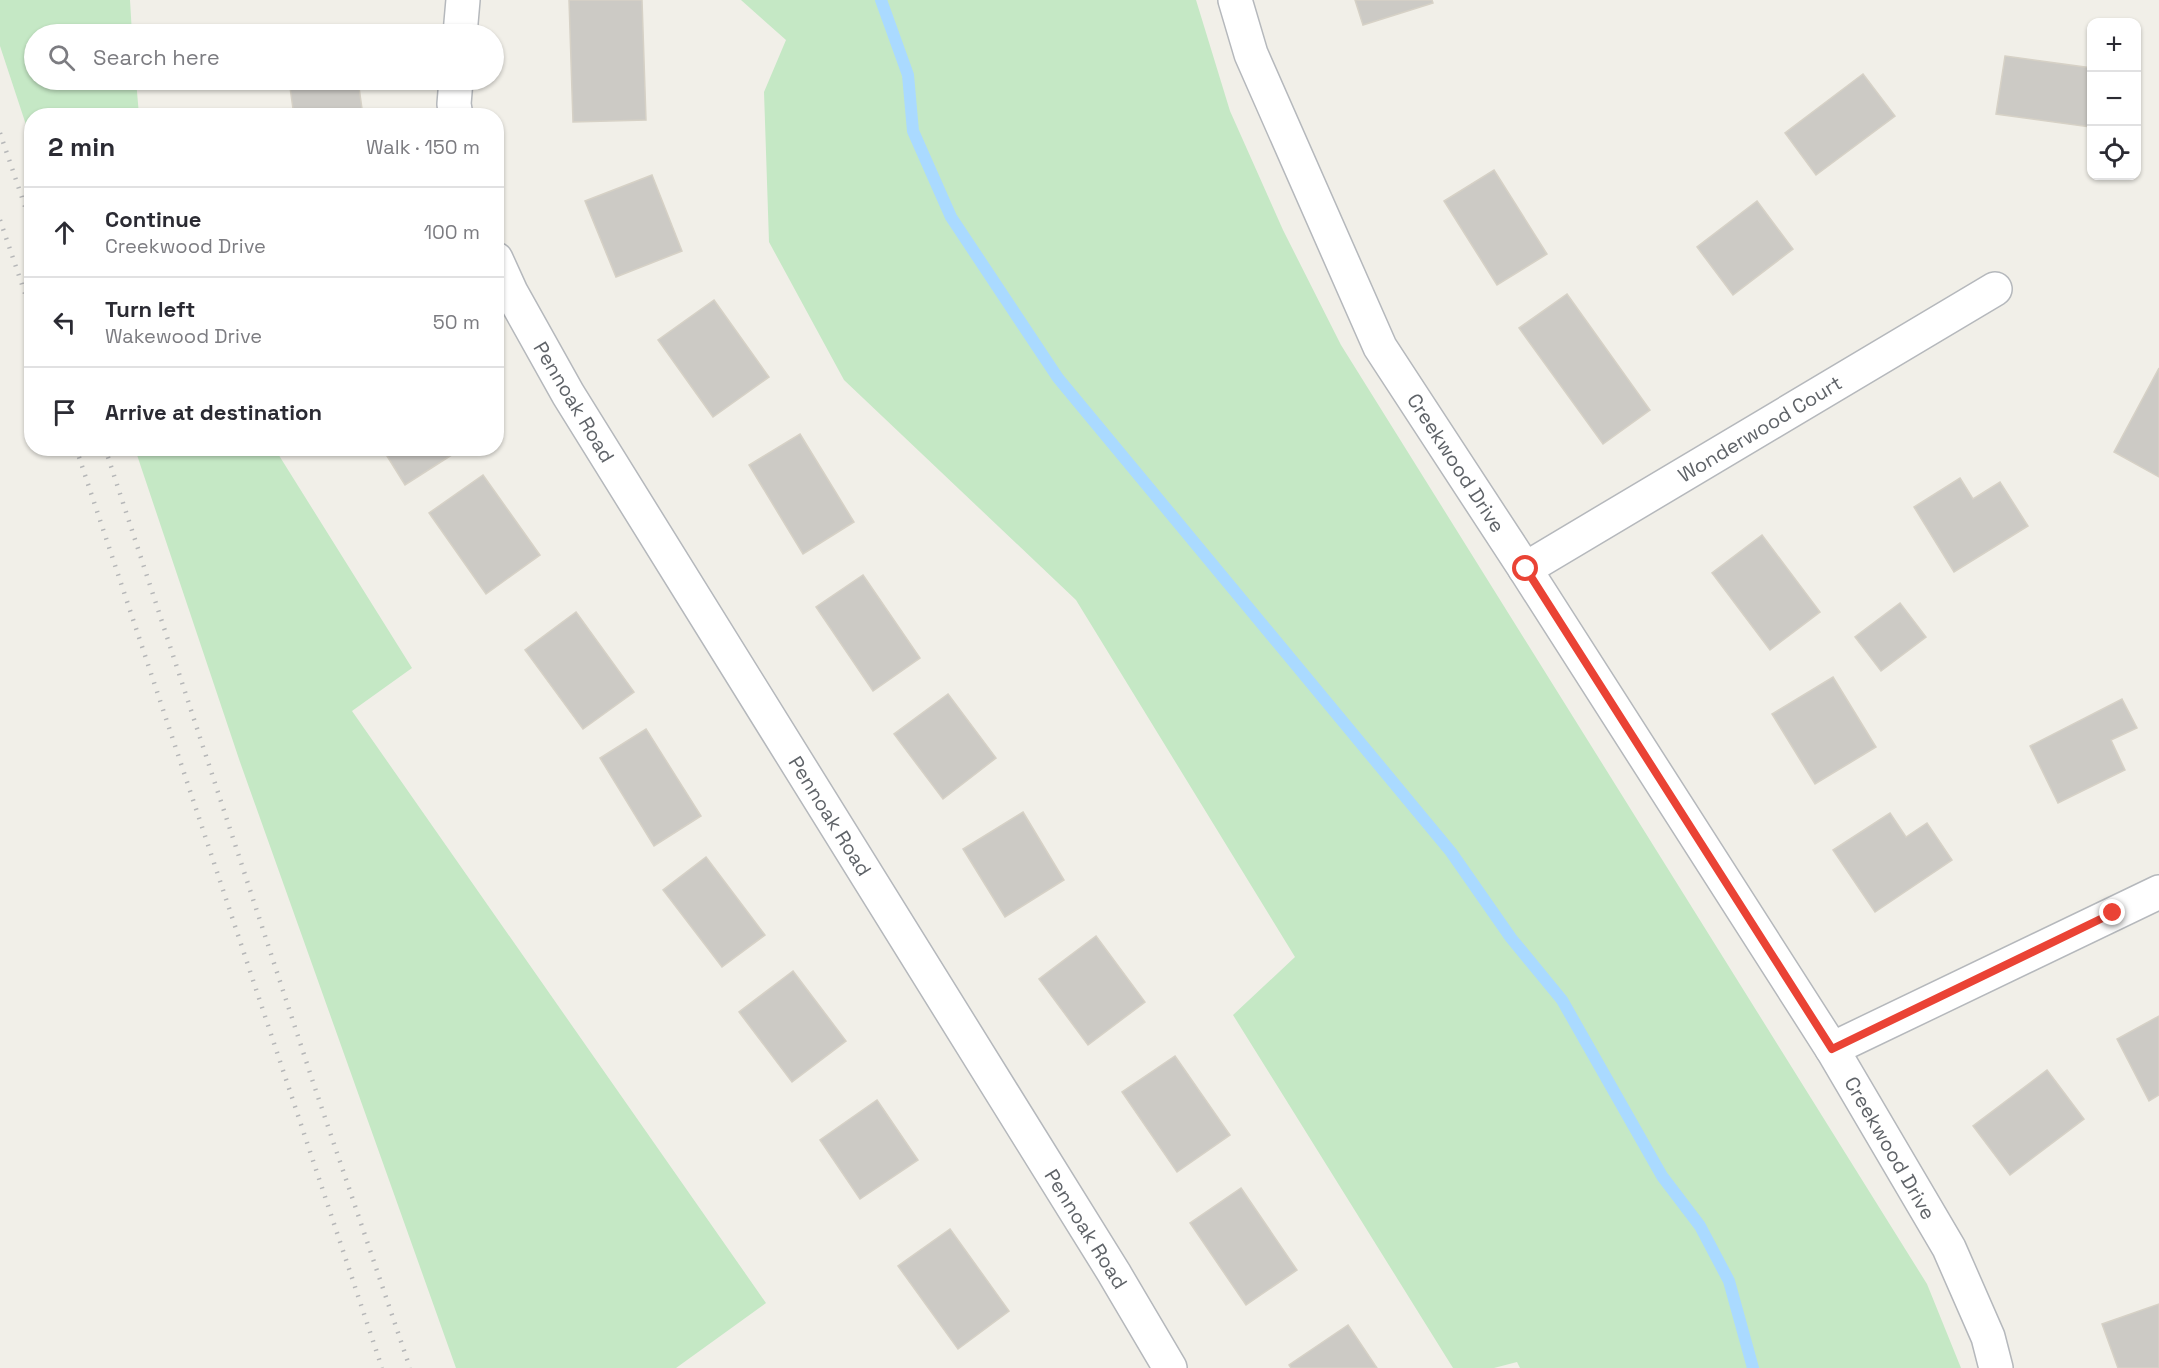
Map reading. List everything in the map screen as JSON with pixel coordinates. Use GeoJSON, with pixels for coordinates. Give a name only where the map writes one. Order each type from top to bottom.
{"type":"FeatureCollection","features":[{"type":"Feature","properties":{"kind":"street"},"geometry":{"type":"LineString","coordinates":[[461,24],[463,0]]}},
{"type":"Feature","properties":{"kind":"street","name":"Creekwood Drive"},"geometry":{"type":"LineString","coordinates":[[1235,0],[1251,54],[1380,347],[1526,569],[1832,1049],[1949,1248],[1988,1337],[1996,1368]]}},
{"type":"Feature","properties":{"kind":"street"},"geometry":{"type":"LineString","coordinates":[[454,108],[455,90]]}},
{"type":"Feature","properties":{"kind":"street","name":"Pennoak Road"},"geometry":{"type":"LineString","coordinates":[[504,277],[567,394],[1114,1273],[1170,1368]]}},
{"type":"Feature","properties":{"kind":"street","name":"Wonderwood Court"},"geometry":{"type":"LineString","coordinates":[[1526,569],[1995,289]]}},
{"type":"Feature","properties":{"kind":"street"},"geometry":{"type":"LineString","coordinates":[[1832,1049],[2159,892]]}},
{"type":"Feature","properties":{"kind":"green space"},"geometry":{"type":"Polygon","coordinates":[[[0,0],[130,0],[131,24],[24,24],[24,90],[137,90],[138,108],[24,108],[24,119],[0,46],[0,0]]]}},
{"type":"Feature","properties":{"kind":"green space"},"geometry":{"type":"Polygon","coordinates":[[[741,0],[1196,0],[1230,111],[1283,230],[1341,345],[1927,1284],[1961,1368],[1520,1368],[1517,1362],[1494,1368],[1453,1368],[1233,1015],[1295,957],[1076,600],[844,380],[769,242],[764,92],[786,40],[741,0]]]}},
{"type":"Feature","properties":{"kind":"green space"},"geometry":{"type":"Polygon","coordinates":[[[137,456],[279,456],[412,668],[352,711],[766,1303],[676,1368],[456,1368],[240,762],[137,456]]]}},
{"type":"Feature","properties":{"kind":"building"},"geometry":{"type":"Polygon","coordinates":[[[569,0],[642,0],[646,120],[573,122],[569,0]]]}},
{"type":"Feature","properties":{"kind":"building"},"geometry":{"type":"Polygon","coordinates":[[[1355,0],[1432,0],[1433,3],[1363,25],[1355,0]]]}},
{"type":"Feature","properties":{"kind":"building"},"geometry":{"type":"Polygon","coordinates":[[[2005,56],[2087,67],[2087,127],[1996,114],[2005,56]]]}},
{"type":"Feature","properties":{"kind":"building"},"geometry":{"type":"Polygon","coordinates":[[[1863,74],[1895,116],[1816,175],[1785,133],[1863,74]]]}},
{"type":"Feature","properties":{"kind":"building"},"geometry":{"type":"Polygon","coordinates":[[[290,90],[359,90],[362,108],[293,108],[290,90]]]}},
{"type":"Feature","properties":{"kind":"building"},"geometry":{"type":"Polygon","coordinates":[[[1494,170],[1547,254],[1497,285],[1444,201],[1494,170]]]}},
{"type":"Feature","properties":{"kind":"building"},"geometry":{"type":"Polygon","coordinates":[[[652,175],[682,251],[616,277],[585,201],[652,175]]]}},
{"type":"Feature","properties":{"kind":"building"},"geometry":{"type":"Polygon","coordinates":[[[1757,201],[1793,249],[1733,295],[1697,247],[1757,201]]]}},
{"type":"Feature","properties":{"kind":"building"},"geometry":{"type":"Polygon","coordinates":[[[1567,294],[1650,410],[1603,444],[1519,328],[1567,294]]]}},
{"type":"Feature","properties":{"kind":"building"},"geometry":{"type":"Polygon","coordinates":[[[714,300],[769,377],[713,417],[658,340],[714,300]]]}},
{"type":"Feature","properties":{"kind":"building"},"geometry":{"type":"Polygon","coordinates":[[[2159,368],[2159,477],[2114,452],[2159,368]]]}},
{"type":"Feature","properties":{"kind":"building"},"geometry":{"type":"Polygon","coordinates":[[[800,434],[854,522],[803,554],[749,465],[800,434]]]}},
{"type":"Feature","properties":{"kind":"building"},"geometry":{"type":"Polygon","coordinates":[[[387,456],[450,456],[405,485],[387,456]]]}},
{"type":"Feature","properties":{"kind":"building"},"geometry":{"type":"Polygon","coordinates":[[[483,475],[540,555],[486,594],[429,513],[483,475]]]}},
{"type":"Feature","properties":{"kind":"building"},"geometry":{"type":"Polygon","coordinates":[[[1960,478],[1973,499],[2000,482],[2028,526],[1954,572],[1914,507],[1960,478]]]}},
{"type":"Feature","properties":{"kind":"building"},"geometry":{"type":"Polygon","coordinates":[[[1762,535],[1820,612],[1770,650],[1712,573],[1762,535]]]}},
{"type":"Feature","properties":{"kind":"building"},"geometry":{"type":"Polygon","coordinates":[[[863,575],[920,658],[873,691],[816,607],[863,575]]]}},
{"type":"Feature","properties":{"kind":"building"},"geometry":{"type":"Polygon","coordinates":[[[1900,603],[1926,637],[1881,671],[1855,637],[1900,603]]]}},
{"type":"Feature","properties":{"kind":"building"},"geometry":{"type":"Polygon","coordinates":[[[576,612],[634,692],[583,729],[525,650],[576,612]]]}},
{"type":"Feature","properties":{"kind":"building"},"geometry":{"type":"Polygon","coordinates":[[[1833,677],[1876,747],[1815,784],[1772,714],[1833,677]]]}},
{"type":"Feature","properties":{"kind":"building"},"geometry":{"type":"Polygon","coordinates":[[[948,694],[996,758],[943,799],[894,734],[948,694]]]}},
{"type":"Feature","properties":{"kind":"building"},"geometry":{"type":"Polygon","coordinates":[[[2122,699],[2137,728],[2111,740],[2125,770],[2058,803],[2030,746],[2122,699]]]}},
{"type":"Feature","properties":{"kind":"building"},"geometry":{"type":"Polygon","coordinates":[[[646,729],[701,816],[654,846],[600,758],[646,729]]]}},
{"type":"Feature","properties":{"kind":"building"},"geometry":{"type":"Polygon","coordinates":[[[1023,812],[1064,880],[1005,917],[963,849],[1023,812]]]}},
{"type":"Feature","properties":{"kind":"building"},"geometry":{"type":"Polygon","coordinates":[[[1890,813],[1906,837],[1927,823],[1952,860],[1875,912],[1833,850],[1890,813]]]}},
{"type":"Feature","properties":{"kind":"building"},"geometry":{"type":"Polygon","coordinates":[[[706,857],[765,935],[722,967],[663,890],[706,857]]]}},
{"type":"Feature","properties":{"kind":"building"},"geometry":{"type":"Polygon","coordinates":[[[1096,936],[1145,1002],[1088,1045],[1039,979],[1096,936]]]}},
{"type":"Feature","properties":{"kind":"building"},"geometry":{"type":"Polygon","coordinates":[[[793,971],[846,1041],[792,1082],[739,1012],[793,971]]]}},
{"type":"Feature","properties":{"kind":"building"},"geometry":{"type":"Polygon","coordinates":[[[2159,1016],[2159,1095],[2149,1101],[2117,1039],[2159,1016]]]}},
{"type":"Feature","properties":{"kind":"building"},"geometry":{"type":"Polygon","coordinates":[[[1175,1056],[1230,1135],[1177,1172],[1122,1092],[1175,1056]]]}},
{"type":"Feature","properties":{"kind":"building"},"geometry":{"type":"Polygon","coordinates":[[[2047,1070],[2084,1119],[2010,1175],[1973,1126],[2047,1070]]]}},
{"type":"Feature","properties":{"kind":"building"},"geometry":{"type":"Polygon","coordinates":[[[877,1100],[918,1160],[860,1199],[820,1140],[877,1100]]]}},
{"type":"Feature","properties":{"kind":"building"},"geometry":{"type":"Polygon","coordinates":[[[1241,1188],[1297,1270],[1246,1305],[1190,1223],[1241,1188]]]}},
{"type":"Feature","properties":{"kind":"building"},"geometry":{"type":"Polygon","coordinates":[[[950,1229],[1009,1311],[958,1349],[898,1266],[950,1229]]]}},
{"type":"Feature","properties":{"kind":"building"},"geometry":{"type":"Polygon","coordinates":[[[2159,1304],[2159,1368],[2118,1368],[2102,1324],[2159,1304]]]}},
{"type":"Feature","properties":{"kind":"building"},"geometry":{"type":"Polygon","coordinates":[[[1348,1325],[1377,1368],[1291,1368],[1289,1365],[1348,1325]]]}},
{"type":"Feature","properties":{"kind":"waterway"},"geometry":{"type":"LineString","coordinates":[[881,0],[908,75],[913,131],[951,217],[1058,378],[1451,852],[1511,938],[1562,1000],[1662,1176],[1700,1226],[1729,1281],[1753,1368]]}},
{"type":"Feature","properties":{"kind":"railway"},"geometry":{"type":"LineString","coordinates":[[0,133],[24,204]]}},
{"type":"Feature","properties":{"kind":"railway"},"geometry":{"type":"LineString","coordinates":[[0,220],[24,290]]}},
{"type":"Feature","properties":{"kind":"railway"},"geometry":{"type":"LineString","coordinates":[[79,456],[382,1368]]}},
{"type":"Feature","properties":{"kind":"railway"},"geometry":{"type":"LineString","coordinates":[[108,456],[314,1085],[410,1368]]}},
{"type":"Feature","properties":{"kind":"route"},"geometry":{"type":"LineString","coordinates":[[1526,569],[1832,1049],[2113,913]]}}]}
